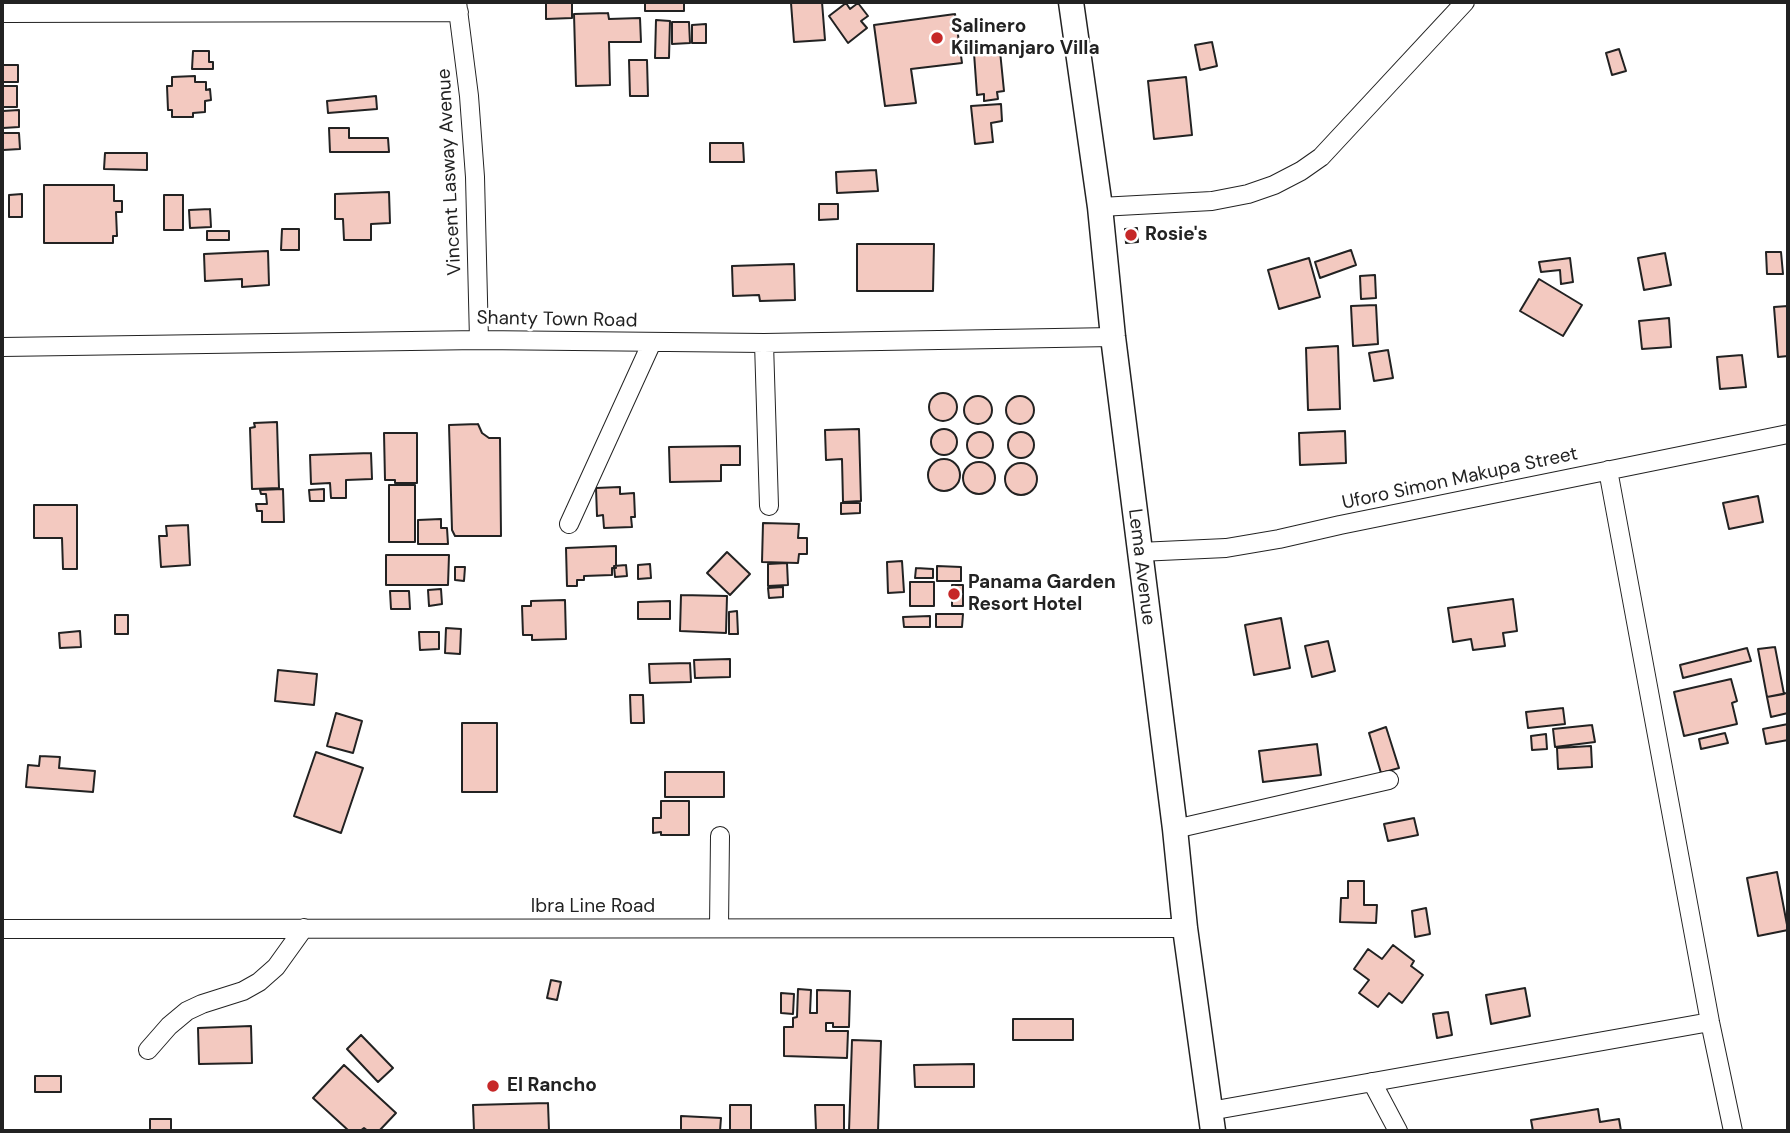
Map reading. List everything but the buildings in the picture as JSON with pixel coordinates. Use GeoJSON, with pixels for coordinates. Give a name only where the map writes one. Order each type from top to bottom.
{"type":"FeatureCollection","features":[{"type":"Feature","properties":{"kind":"main road","name":"Lema Avenue"},"geometry":{"type":"LineString","coordinates":[[1071,2],[1100,208],[1139,552],[1211,1121]]}},
{"type":"Feature","properties":{"kind":"street"},"geometry":{"type":"LineString","coordinates":[[1100,208],[1224,199],[1274,185],[1301,171],[1321,157],[1465,2]]}},
{"type":"Feature","properties":{"kind":"street"},"geometry":{"type":"LineString","coordinates":[[2,13],[458,7]]}},
{"type":"Feature","properties":{"kind":"street","name":"Vincent Lasway Avenue"},"geometry":{"type":"LineString","coordinates":[[458,7],[475,177],[479,340]]}},
{"type":"Feature","properties":{"kind":"street","name":"Shanty Town Road"},"geometry":{"type":"LineString","coordinates":[[2,347],[479,340],[764,343],[1113,337]]}},
{"type":"Feature","properties":{"kind":"street"},"geometry":{"type":"LineString","coordinates":[[569,524],[652,342]]}},
{"type":"Feature","properties":{"kind":"street"},"geometry":{"type":"LineString","coordinates":[[764,343],[769,506]]}},
{"type":"Feature","properties":{"kind":"street","name":"Uforo Simon Makupa Street"},"geometry":{"type":"LineString","coordinates":[[1139,552],[1226,548],[1279,540],[1340,525],[1788,434]]}},
{"type":"Feature","properties":{"kind":"street"},"geometry":{"type":"LineString","coordinates":[[1608,470],[1710,1022],[1733,1131]]}},
{"type":"Feature","properties":{"kind":"street"},"geometry":{"type":"LineString","coordinates":[[1175,829],[1389,780]]}},
{"type":"Feature","properties":{"kind":"street"},"geometry":{"type":"LineString","coordinates":[[719,927],[720,836]]}},
{"type":"Feature","properties":{"kind":"street"},"geometry":{"type":"LineString","coordinates":[[148,1050],[169,1026],[187,1011],[243,991],[259,982],[276,967],[304,928]]}},
{"type":"Feature","properties":{"kind":"street","name":"Ibra Line Road"},"geometry":{"type":"LineString","coordinates":[[2,929],[1185,929]]}},
{"type":"Feature","properties":{"kind":"street"},"geometry":{"type":"LineString","coordinates":[[1211,1121],[1372,1082],[1710,1022]]}},
{"type":"Feature","properties":{"kind":"street"},"geometry":{"type":"LineString","coordinates":[[1372,1082],[1398,1131]]}},
{"type":"Feature","properties":{"kind":"place","name":"Salinero Kilimanjaro Villa"},"geometry":{"type":"Point","coordinates":[937,38]}},
{"type":"Feature","properties":{"kind":"place","name":"Rosie's"},"geometry":{"type":"Point","coordinates":[1131,235]}},
{"type":"Feature","properties":{"kind":"place","name":"Panama Garden Resort Hotel"},"geometry":{"type":"Point","coordinates":[954,594]}},
{"type":"Feature","properties":{"kind":"place","name":"El Rancho"},"geometry":{"type":"Point","coordinates":[493,1086]}}]}
